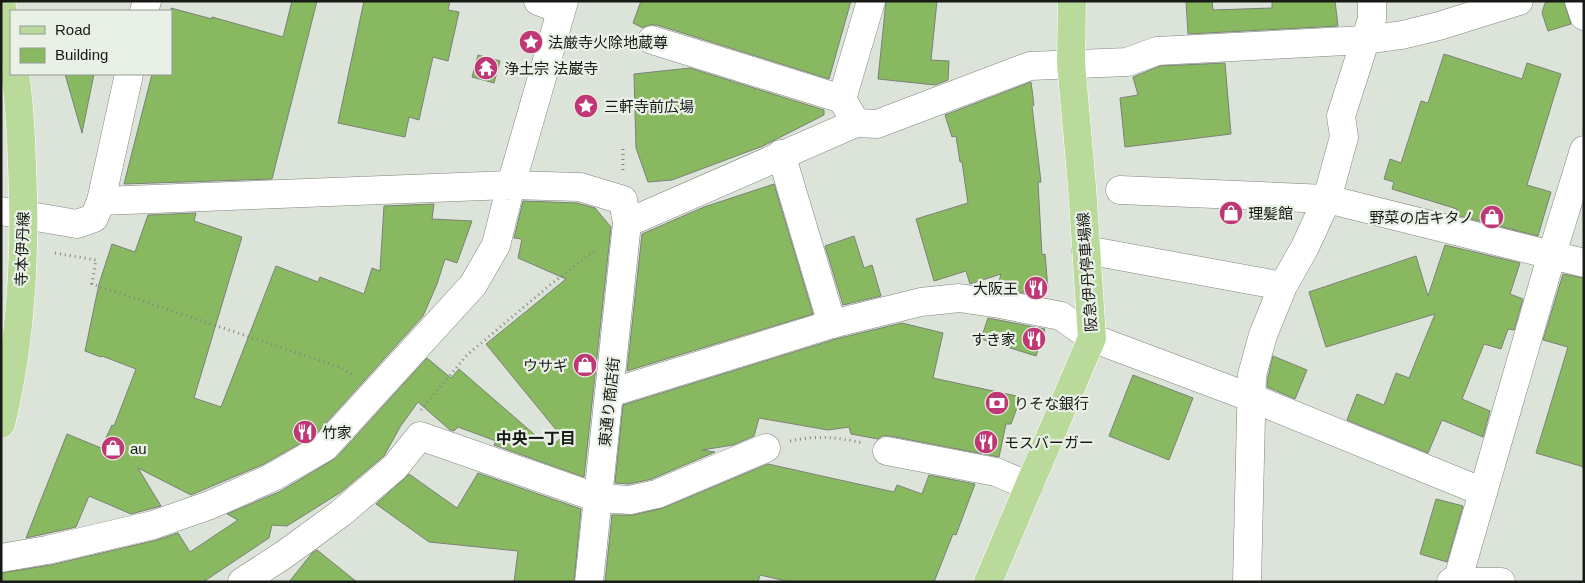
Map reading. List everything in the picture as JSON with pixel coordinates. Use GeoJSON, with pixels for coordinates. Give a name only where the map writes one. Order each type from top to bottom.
{"type":"FeatureCollection","features":[{"type":"Feature","properties":{"kind":"main road"},"geometry":{"type":"LineString","coordinates":[[1,1],[10,49]]}},
{"type":"Feature","properties":{"kind":"main road","name":"阪急伊丹停車場線"},"geometry":{"type":"LineString","coordinates":[[988,582],[1092,338],[1071,64],[1072,1]]}},
{"type":"Feature","properties":{"kind":"main road","name":"寺本伊丹線"},"geometry":{"type":"LineString","coordinates":[[1,424],[11,378],[18,329],[13,213],[19,98],[15,75]]}},
{"type":"Feature","properties":{"kind":"street"},"geometry":{"type":"LineString","coordinates":[[842,99],[871,1]]}},
{"type":"Feature","properties":{"kind":"street"},"geometry":{"type":"LineString","coordinates":[[1247,582],[1252,375],[1264,335],[1284,286],[1306,247],[1327,199],[1344,137],[1341,116],[1372,18],[1372,1]]}},
{"type":"Feature","properties":{"kind":"street"},"geometry":{"type":"LineString","coordinates":[[627,223],[781,154],[856,123],[877,124],[1030,66],[1127,62],[1156,51],[1365,40],[1402,35],[1439,26],[1519,1]]}},
{"type":"Feature","properties":{"kind":"street"},"geometry":{"type":"LineString","coordinates":[[1579,1],[1584,16]]}},
{"type":"Feature","properties":{"kind":"street"},"geometry":{"type":"LineString","coordinates":[[1,558],[47,550],[153,525],[210,505],[271,478],[325,447],[473,285],[496,245],[554,4]]}},
{"type":"Feature","properties":{"kind":"street"},"geometry":{"type":"LineString","coordinates":[[652,40],[842,99],[856,123]]}},
{"type":"Feature","properties":{"kind":"street"},"geometry":{"type":"LineString","coordinates":[[13,213],[77,224],[94,218],[100,201],[129,75]]}},
{"type":"Feature","properties":{"kind":"street"},"geometry":{"type":"LineString","coordinates":[[1501,582],[1455,582],[1584,150]]}},
{"type":"Feature","properties":{"kind":"street"},"geometry":{"type":"LineString","coordinates":[[781,154],[832,324]]}},
{"type":"Feature","properties":{"kind":"street"},"geometry":{"type":"LineString","coordinates":[[100,201],[511,185]]}},
{"type":"Feature","properties":{"kind":"street","name":"東通り商店街"},"geometry":{"type":"LineString","coordinates":[[511,185],[580,187],[623,200],[627,223],[589,582]]}},
{"type":"Feature","properties":{"kind":"street"},"geometry":{"type":"LineString","coordinates":[[1120,190],[1327,199],[1584,263]]}},
{"type":"Feature","properties":{"kind":"street"},"geometry":{"type":"LineString","coordinates":[[1086,250],[1284,286]]}},
{"type":"Feature","properties":{"kind":"street"},"geometry":{"type":"LineString","coordinates":[[610,392],[832,324],[921,302],[959,298],[1008,305],[1061,316],[1092,338],[1252,398],[1483,492]]}},
{"type":"Feature","properties":{"kind":"street"},"geometry":{"type":"LineString","coordinates":[[242,582],[285,554],[341,513],[395,467],[420,436],[598,498],[630,500],[657,494],[766,448]]}},
{"type":"Feature","properties":{"kind":"street"},"geometry":{"type":"LineString","coordinates":[[887,451],[996,472],[1028,486]]}},
{"type":"Feature","properties":{"kind":"path"},"geometry":{"type":"LineString","coordinates":[[623,149],[623,177]]}},
{"type":"Feature","properties":{"kind":"path"},"geometry":{"type":"LineString","coordinates":[[420,436],[414,417],[467,356],[550,285],[614,236],[627,223]]}},
{"type":"Feature","properties":{"kind":"path"},"geometry":{"type":"LineString","coordinates":[[55,253],[96,260],[92,284],[342,368],[375,391]]}},
{"type":"Feature","properties":{"kind":"path"},"geometry":{"type":"LineString","coordinates":[[766,448],[820,436],[858,442],[887,451]]}},
{"type":"Feature","properties":{"kind":"building"},"geometry":{"type":"Polygon","coordinates":[[[292,1],[317,1],[272,179],[124,184],[152,75],[172,75],[171,8],[212,19],[212,17],[283,37],[292,1]]]}},
{"type":"Feature","properties":{"kind":"building"},"geometry":{"type":"Polygon","coordinates":[[[364,1],[450,1],[448,10],[459,12],[448,61],[433,57],[419,120],[409,117],[405,137],[338,123],[364,1]]]}},
{"type":"Feature","properties":{"kind":"building"},"geometry":{"type":"Polygon","coordinates":[[[641,1],[851,1],[829,79],[657,25],[649,25],[643,28],[633,23],[641,1]]]}},
{"type":"Feature","properties":{"kind":"building"},"geometry":{"type":"Polygon","coordinates":[[[886,1],[937,1],[931,60],[949,61],[948,80],[935,85],[878,79],[886,1]]]}},
{"type":"Feature","properties":{"kind":"building"},"geometry":{"type":"Polygon","coordinates":[[[1186,1],[1212,1],[1213,10],[1272,8],[1272,1],[1335,1],[1338,26],[1188,34],[1186,1]]]}},
{"type":"Feature","properties":{"kind":"building"},"geometry":{"type":"Polygon","coordinates":[[[1564,1],[1571,24],[1548,31],[1542,13],[1545,3],[1564,1]]]}},
{"type":"Feature","properties":{"kind":"building"},"geometry":{"type":"Polygon","coordinates":[[[1444,54],[1522,79],[1527,63],[1561,74],[1527,185],[1551,192],[1538,236],[1456,215],[1457,209],[1392,189],[1394,182],[1384,179],[1390,159],[1401,163],[1421,101],[1428,103],[1444,54]]]}},
{"type":"Feature","properties":{"kind":"building"},"geometry":{"type":"Polygon","coordinates":[[[478,55],[500,61],[494,83],[472,77],[478,55]]]}},
{"type":"Feature","properties":{"kind":"building"},"geometry":{"type":"Polygon","coordinates":[[[1225,63],[1231,134],[1125,147],[1120,98],[1138,95],[1133,77],[1160,66],[1225,63]]]}},
{"type":"Feature","properties":{"kind":"building"},"geometry":{"type":"Polygon","coordinates":[[[690,68],[824,110],[824,115],[763,146],[672,180],[648,182],[636,148],[634,74],[690,68]]]}},
{"type":"Feature","properties":{"kind":"building"},"geometry":{"type":"Polygon","coordinates":[[[65,75],[94,75],[82,133],[65,75]]]}},
{"type":"Feature","properties":{"kind":"building"},"geometry":{"type":"Polygon","coordinates":[[[1031,82],[1041,182],[1038,182],[1042,255],[1045,254],[1048,289],[1042,296],[997,288],[1001,274],[970,284],[966,271],[934,281],[916,219],[968,203],[956,136],[952,137],[945,115],[1031,82]]]}},
{"type":"Feature","properties":{"kind":"building"},"geometry":{"type":"Polygon","coordinates":[[[774,184],[813,314],[627,371],[642,234],[704,207],[774,184]]]}},
{"type":"Feature","properties":{"kind":"building"},"geometry":{"type":"Polygon","coordinates":[[[523,201],[577,203],[595,208],[611,227],[584,477],[494,445],[496,441],[458,427],[454,431],[450,430],[418,402],[400,427],[384,456],[341,492],[287,526],[272,525],[269,538],[203,582],[1,582],[1,573],[51,565],[157,540],[178,533],[190,552],[238,520],[227,514],[279,492],[336,458],[427,358],[451,378],[459,369],[550,448],[562,437],[486,344],[566,279],[518,258],[522,239],[514,238],[523,201]]]}},
{"type":"Feature","properties":{"kind":"building"},"geometry":{"type":"Polygon","coordinates":[[[434,204],[432,219],[472,221],[457,263],[445,259],[437,284],[423,316],[315,435],[264,464],[191,495],[138,468],[161,506],[131,514],[89,496],[76,527],[26,538],[67,434],[101,448],[112,425],[114,426],[136,369],[85,351],[99,284],[112,244],[135,252],[148,215],[196,213],[194,221],[242,237],[194,398],[221,407],[276,266],[318,282],[320,277],[364,294],[372,268],[380,271],[384,206],[434,204]]]}},
{"type":"Feature","properties":{"kind":"building"},"geometry":{"type":"Polygon","coordinates":[[[854,236],[864,268],[872,265],[881,296],[843,305],[825,246],[854,236]]]}},
{"type":"Feature","properties":{"kind":"building"},"geometry":{"type":"Polygon","coordinates":[[[1445,245],[1520,263],[1510,294],[1523,299],[1514,330],[1508,329],[1501,349],[1484,344],[1462,399],[1490,411],[1483,437],[1442,420],[1428,453],[1347,420],[1357,394],[1384,405],[1396,373],[1409,378],[1435,314],[1326,347],[1309,292],[1416,256],[1428,296],[1445,245]]]}},
{"type":"Feature","properties":{"kind":"building"},"geometry":{"type":"Polygon","coordinates":[[[1563,274],[1584,278],[1584,467],[1536,453],[1568,347],[1543,340],[1563,274]]]}},
{"type":"Feature","properties":{"kind":"building"},"geometry":{"type":"Polygon","coordinates":[[[988,318],[1045,329],[1036,356],[981,339],[988,318]]]}},
{"type":"Feature","properties":{"kind":"building"},"geometry":{"type":"Polygon","coordinates":[[[902,323],[943,333],[933,378],[1021,397],[1011,424],[1006,424],[999,457],[890,436],[882,436],[878,439],[851,434],[849,427],[828,430],[759,418],[754,436],[733,445],[702,450],[715,452],[652,479],[629,484],[615,483],[623,405],[836,339],[902,323]]]}},
{"type":"Feature","properties":{"kind":"building"},"geometry":{"type":"Polygon","coordinates":[[[1273,356],[1307,370],[1295,399],[1267,387],[1273,356]]]}},
{"type":"Feature","properties":{"kind":"building"},"geometry":{"type":"Polygon","coordinates":[[[1133,375],[1193,398],[1169,460],[1109,436],[1133,375]]]}},
{"type":"Feature","properties":{"kind":"building"},"geometry":{"type":"Polygon","coordinates":[[[768,464],[894,492],[897,485],[922,494],[929,475],[975,484],[956,535],[953,534],[934,582],[790,582],[760,575],[758,582],[605,582],[612,515],[633,515],[663,508],[768,464]]]}},
{"type":"Feature","properties":{"kind":"building"},"geometry":{"type":"Polygon","coordinates":[[[478,473],[581,509],[574,582],[514,582],[518,551],[429,542],[376,504],[409,474],[457,508],[478,473]]]}},
{"type":"Feature","properties":{"kind":"building"},"geometry":{"type":"Polygon","coordinates":[[[1436,499],[1463,506],[1447,562],[1420,554],[1436,499]]]}},
{"type":"Feature","properties":{"kind":"building"},"geometry":{"type":"Polygon","coordinates":[[[317,550],[357,582],[289,582],[312,553],[317,550]]]}},
{"type":"Feature","properties":{"kind":"place","name":"法厳寺火除地蔵尊"},"geometry":{"type":"Point","coordinates":[531,42]}},
{"type":"Feature","properties":{"kind":"place","name":"浄土宗 法巌寺"},"geometry":{"type":"Point","coordinates":[486,68]}},
{"type":"Feature","properties":{"kind":"place","name":"三軒寺前広場"},"geometry":{"type":"Point","coordinates":[586,106]}},
{"type":"Feature","properties":{"kind":"place","name":"理髪館"},"geometry":{"type":"Point","coordinates":[1231,213]}},
{"type":"Feature","properties":{"kind":"place","name":"野菜の店キタノ"},"geometry":{"type":"Point","coordinates":[1492,217]}},
{"type":"Feature","properties":{"kind":"place","name":"大阪王"},"geometry":{"type":"Point","coordinates":[1036,288]}},
{"type":"Feature","properties":{"kind":"place","name":"すき家"},"geometry":{"type":"Point","coordinates":[1034,339]}},
{"type":"Feature","properties":{"kind":"place","name":"ウサギ"},"geometry":{"type":"Point","coordinates":[585,365]}},
{"type":"Feature","properties":{"kind":"place","name":"りそな銀行"},"geometry":{"type":"Point","coordinates":[997,403]}},
{"type":"Feature","properties":{"kind":"place","name":"竹家"},"geometry":{"type":"Point","coordinates":[305,432]}},
{"type":"Feature","properties":{"kind":"place","name":"モスバーガー"},"geometry":{"type":"Point","coordinates":[986,442]}},
{"type":"Feature","properties":{"kind":"place","name":"au"},"geometry":{"type":"Point","coordinates":[113,448]}},
{"type":"Feature","properties":{"kind":"district","name":"中央一丁目"},"geometry":{"type":"Point","coordinates":[536,438]}}]}
